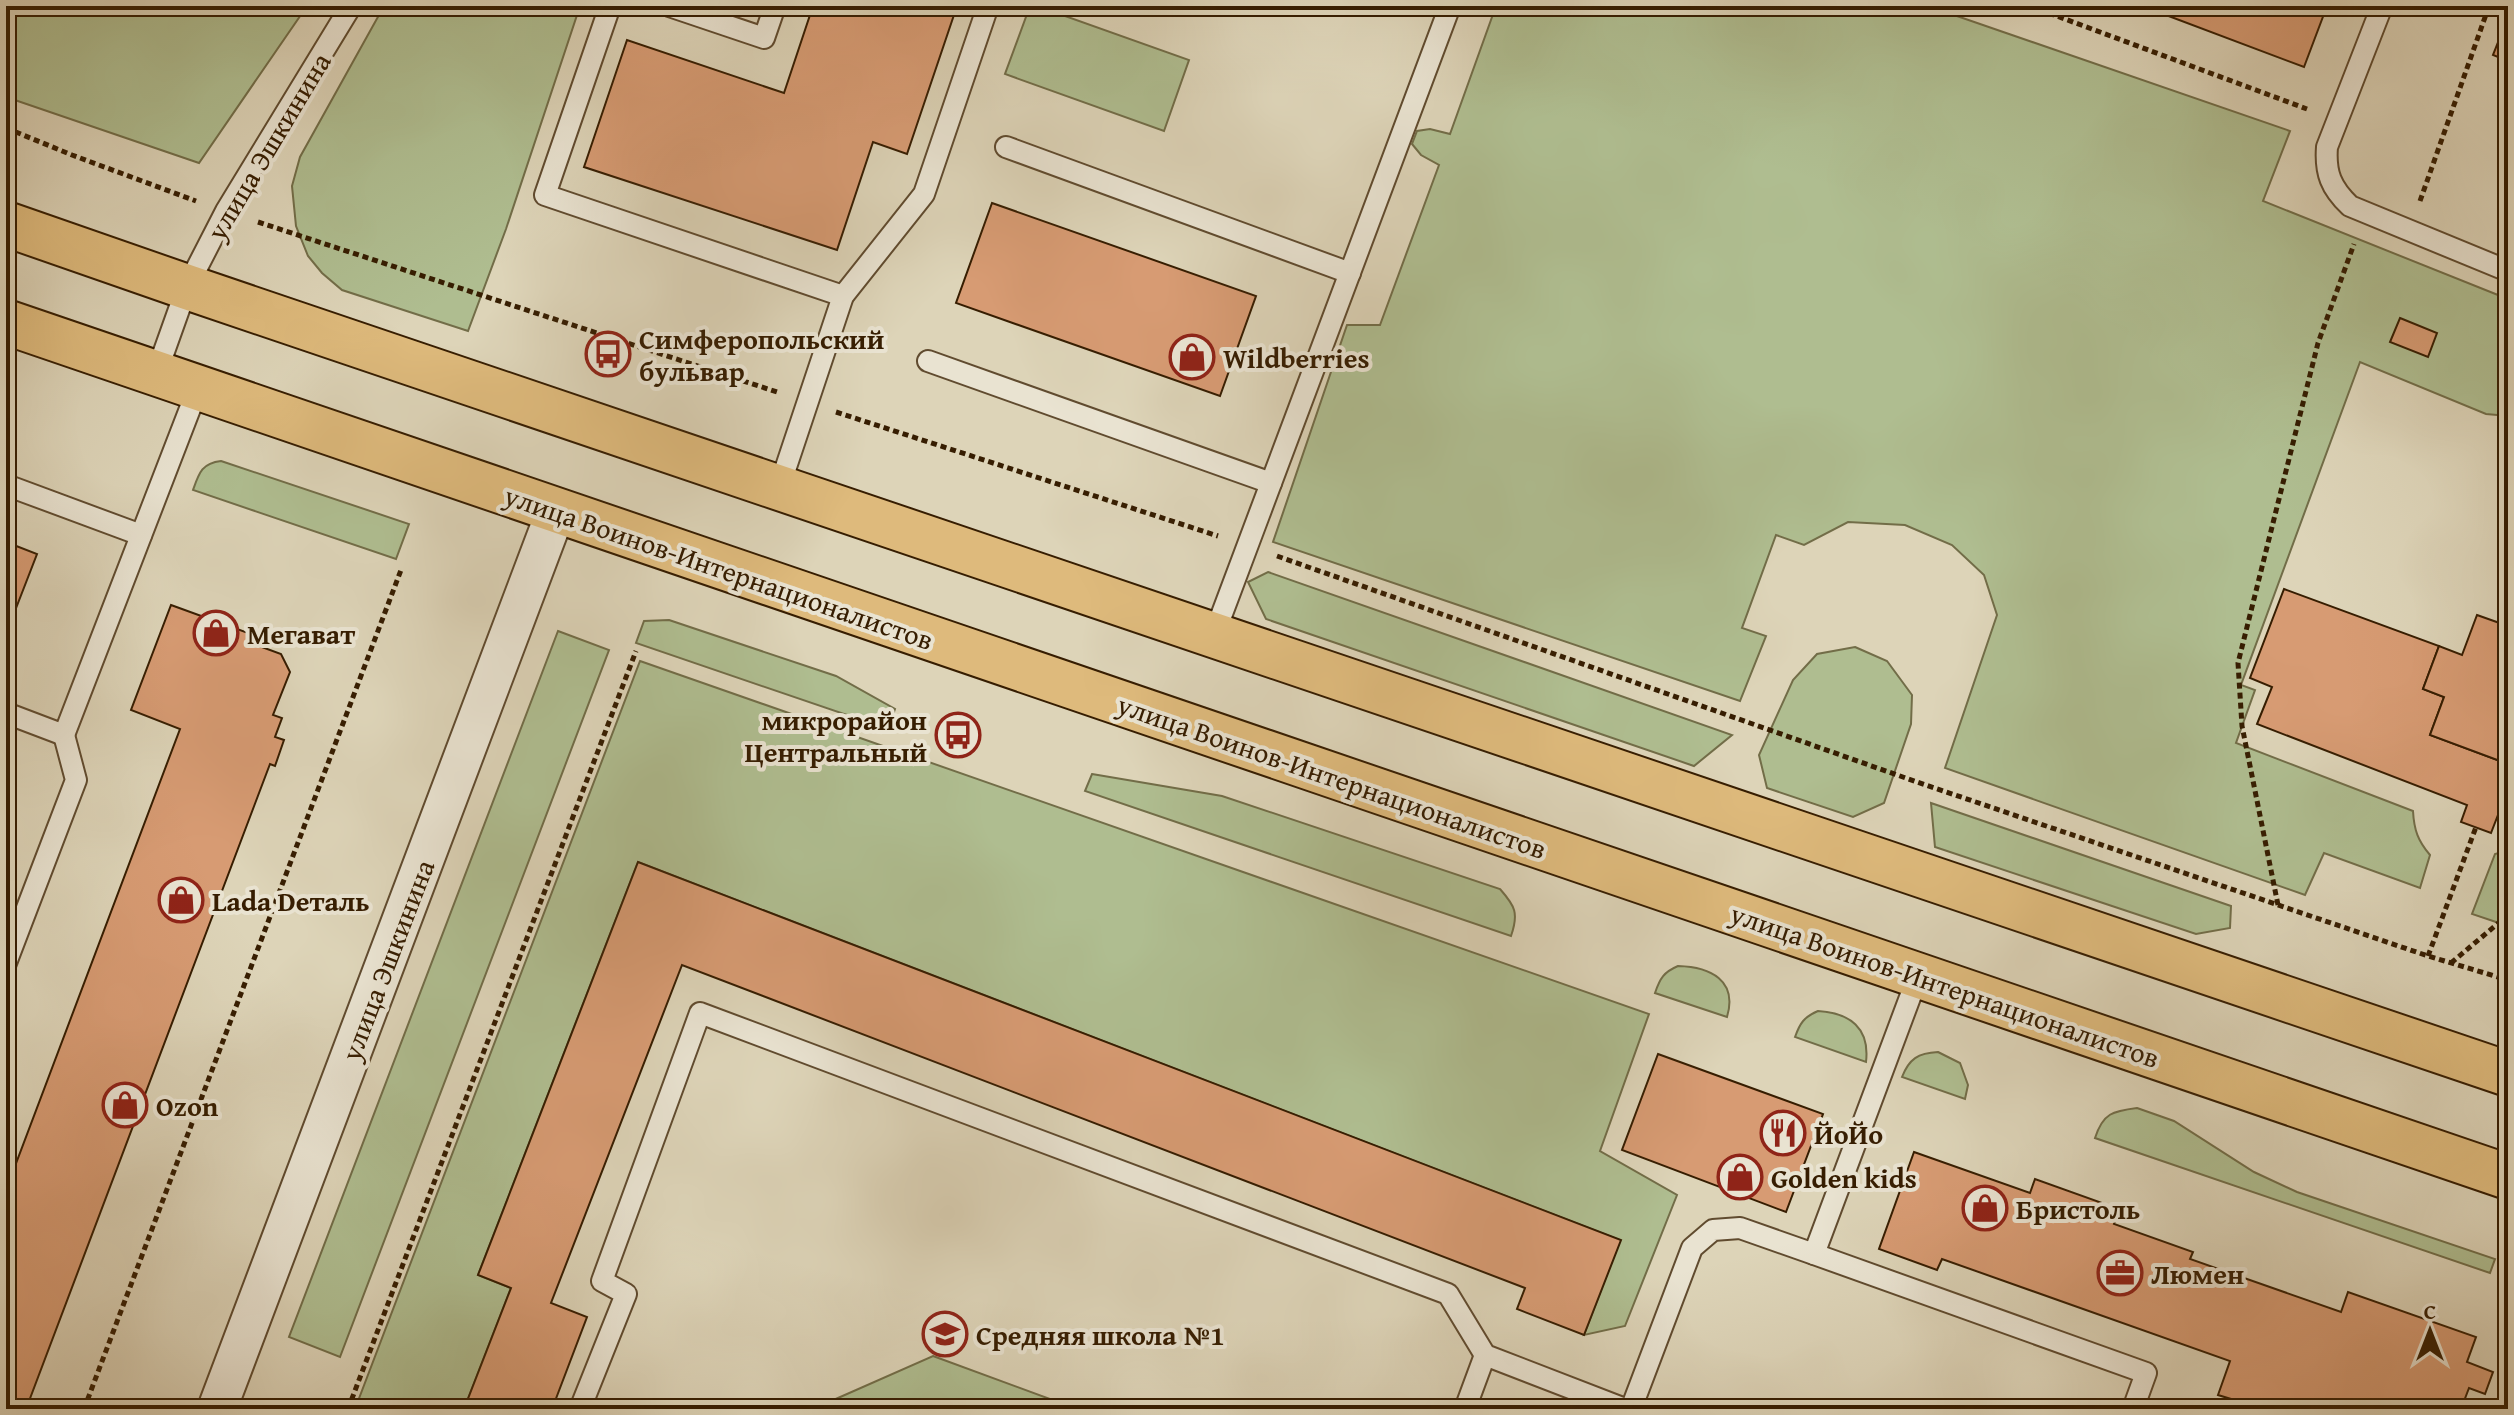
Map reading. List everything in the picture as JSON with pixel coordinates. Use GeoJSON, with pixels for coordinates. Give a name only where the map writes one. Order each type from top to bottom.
{"type":"FeatureCollection","features":[{"type":"Feature","properties":{"kind":"main road"},"geometry":{"type":"LineString","coordinates":[[6,224],[2508,1074]]}},
{"type":"Feature","properties":{"kind":"main road","name":"улица Воинов-Интернационалистов"},"geometry":{"type":"LineString","coordinates":[[6,322],[2508,1177]]}},
{"type":"Feature","properties":{"kind":"street","name":"улица Эшкинина"},"geometry":{"type":"LineString","coordinates":[[217,1409],[556,511]]}},
{"type":"Feature","properties":{"kind":"lane","name":"улица Эшкинина"},"geometry":{"type":"LineString","coordinates":[[156,374],[187,287],[226,211],[351,6]]}},
{"type":"Feature","properties":{"kind":"lane"},"geometry":{"type":"LineString","coordinates":[[610,6],[545,195],[843,296]]}},
{"type":"Feature","properties":{"kind":"lane"},"geometry":{"type":"LineString","coordinates":[[669,6],[712,13],[764,38],[775,6]]}},
{"type":"Feature","properties":{"kind":"lane"},"geometry":{"type":"LineString","coordinates":[[779,488],[843,296],[924,194],[988,6]]}},
{"type":"Feature","properties":{"kind":"lane"},"geometry":{"type":"LineString","coordinates":[[1214,635],[1450,6]]}},
{"type":"Feature","properties":{"kind":"lane"},"geometry":{"type":"LineString","coordinates":[[2382,6],[2327,147],[2326,164],[2330,180],[2350,206],[2508,271]]}},
{"type":"Feature","properties":{"kind":"lane"},"geometry":{"type":"LineString","coordinates":[[1006,147],[1350,273]]}},
{"type":"Feature","properties":{"kind":"lane"},"geometry":{"type":"LineString","coordinates":[[928,361],[1271,483]]}},
{"type":"Feature","properties":{"kind":"lane"},"geometry":{"type":"LineString","coordinates":[[6,963],[76,780],[64,735],[198,388]]}},
{"type":"Feature","properties":{"kind":"lane"},"geometry":{"type":"LineString","coordinates":[[6,485],[141,535]]}},
{"type":"Feature","properties":{"kind":"lane"},"geometry":{"type":"LineString","coordinates":[[6,713],[64,735]]}},
{"type":"Feature","properties":{"kind":"lane"},"geometry":{"type":"LineString","coordinates":[[1814,1254],[1918,976]]}},
{"type":"Feature","properties":{"kind":"lane"},"geometry":{"type":"LineString","coordinates":[[580,1409],[626,1294],[602,1281],[700,1013],[1448,1294],[1485,1355],[1628,1409],[1692,1248],[1713,1230],[1740,1228],[2146,1373],[2133,1409]]}},
{"type":"Feature","properties":{"kind":"lane"},"geometry":{"type":"LineString","coordinates":[[1465,1409],[1485,1355]]}},
{"type":"Feature","properties":{"kind":"path"},"geometry":{"type":"LineString","coordinates":[[2030,6],[2337,121]]}},
{"type":"Feature","properties":{"kind":"path"},"geometry":{"type":"LineString","coordinates":[[2409,231],[2489,6]]}},
{"type":"Feature","properties":{"kind":"path"},"geometry":{"type":"LineString","coordinates":[[6,128],[226,211],[1248,546],[1737,720],[2450,964],[2508,980]]}},
{"type":"Feature","properties":{"kind":"path"},"geometry":{"type":"LineString","coordinates":[[2279,906],[2242,726],[2238,663],[2318,343],[2365,213]]}},
{"type":"Feature","properties":{"kind":"path"},"geometry":{"type":"LineString","coordinates":[[84,1409],[401,570]]}},
{"type":"Feature","properties":{"kind":"path"},"geometry":{"type":"LineString","coordinates":[[348,1409],[636,651]]}},
{"type":"Feature","properties":{"kind":"path"},"geometry":{"type":"LineString","coordinates":[[2428,956],[2476,827]]}},
{"type":"Feature","properties":{"kind":"path"},"geometry":{"type":"LineString","coordinates":[[2450,964],[2508,915]]}},
{"type":"Feature","properties":{"kind":"green space"},"geometry":{"type":"Polygon","coordinates":[[[6,6],[307,6],[199,163],[6,97],[6,6]]]}},
{"type":"Feature","properties":{"kind":"green space"},"geometry":{"type":"Polygon","coordinates":[[[384,6],[580,6],[506,229],[468,331],[342,290],[308,256],[296,226],[292,186],[300,157],[384,6]]]}},
{"type":"Feature","properties":{"kind":"green space"},"geometry":{"type":"Polygon","coordinates":[[[1030,6],[1189,60],[1164,131],[1005,74],[1030,6]]]}},
{"type":"Feature","properties":{"kind":"green space"},"geometry":{"type":"Polygon","coordinates":[[[1496,6],[1928,6],[2290,131],[2263,201],[2508,299],[2508,416],[2486,414],[2360,362],[2241,685],[2255,690],[2236,743],[2413,811],[2417,835],[2430,855],[2420,888],[2324,853],[2305,895],[1945,768],[1997,615],[1984,575],[1952,545],[1905,525],[1848,522],[1804,545],[1776,535],[1742,628],[1766,636],[1740,701],[1273,542],[1347,325],[1380,325],[1439,165],[1421,155],[1412,144],[1417,131],[1430,129],[1450,134],[1496,6]]]}},
{"type":"Feature","properties":{"kind":"green space"},"geometry":{"type":"Polygon","coordinates":[[[221,461],[409,524],[396,559],[193,490],[202,470],[209,464],[221,461]]]}},
{"type":"Feature","properties":{"kind":"green space"},"geometry":{"type":"Polygon","coordinates":[[[1268,572],[1732,735],[1694,766],[1266,619],[1248,582],[1268,572]]]}},
{"type":"Feature","properties":{"kind":"green space"},"geometry":{"type":"Polygon","coordinates":[[[669,620],[836,676],[895,709],[888,729],[636,643],[644,621],[669,620]]]}},
{"type":"Feature","properties":{"kind":"green space"},"geometry":{"type":"Polygon","coordinates":[[[558,631],[609,650],[340,1357],[289,1337],[558,631]]]}},
{"type":"Feature","properties":{"kind":"green space"},"geometry":{"type":"Polygon","coordinates":[[[1855,647],[1887,661],[1912,695],[1911,724],[1884,803],[1853,817],[1767,788],[1759,755],[1793,680],[1817,654],[1855,647]]]}},
{"type":"Feature","properties":{"kind":"green space"},"geometry":{"type":"Polygon","coordinates":[[[640,661],[1649,1014],[1600,1151],[1677,1195],[1625,1326],[1584,1335],[1620,1240],[638,862],[478,1275],[511,1288],[464,1409],[355,1409],[640,661]]]}},
{"type":"Feature","properties":{"kind":"green space"},"geometry":{"type":"Polygon","coordinates":[[[1092,774],[1222,796],[1500,889],[1514,910],[1511,936],[1085,791],[1092,774]]]}},
{"type":"Feature","properties":{"kind":"green space"},"geometry":{"type":"Polygon","coordinates":[[[1931,803],[2231,906],[2230,928],[2196,934],[1935,847],[1931,803]]]}},
{"type":"Feature","properties":{"kind":"green space"},"geometry":{"type":"Polygon","coordinates":[[[2508,850],[2508,926],[2472,914],[2495,854],[2508,850]]]}},
{"type":"Feature","properties":{"kind":"green space"},"geometry":{"type":"Polygon","coordinates":[[[1678,966],[1701,969],[1719,978],[1728,994],[1727,1017],[1655,993],[1663,976],[1678,966]]]}},
{"type":"Feature","properties":{"kind":"green space"},"geometry":{"type":"Polygon","coordinates":[[[1818,1011],[1840,1015],[1856,1024],[1865,1040],[1866,1062],[1795,1037],[1803,1021],[1818,1011]]]}},
{"type":"Feature","properties":{"kind":"green space"},"geometry":{"type":"Polygon","coordinates":[[[1938,1052],[1960,1063],[1968,1085],[1965,1099],[1902,1077],[1915,1058],[1938,1052]]]}},
{"type":"Feature","properties":{"kind":"green space"},"geometry":{"type":"Polygon","coordinates":[[[2137,1108],[2174,1121],[2254,1172],[2297,1192],[2495,1259],[2490,1273],[2095,1138],[2105,1118],[2121,1110],[2137,1108]]]}},
{"type":"Feature","properties":{"kind":"green space"},"geometry":{"type":"Polygon","coordinates":[[[933,1356],[1077,1409],[813,1409],[933,1356]]]}},
{"type":"Feature","properties":{"kind":"building"},"geometry":{"type":"Polygon","coordinates":[[[813,6],[957,6],[907,154],[873,142],[837,250],[584,167],[627,40],[784,93],[813,6]]]}},
{"type":"Feature","properties":{"kind":"building"},"geometry":{"type":"Polygon","coordinates":[[[2142,6],[2327,6],[2304,67],[2142,6]]]}},
{"type":"Feature","properties":{"kind":"building"},"geometry":{"type":"Polygon","coordinates":[[[2508,17],[2508,61],[2493,55],[2508,17]]]}},
{"type":"Feature","properties":{"kind":"building"},"geometry":{"type":"Polygon","coordinates":[[[992,203],[1256,296],[1220,396],[956,303],[992,203]]]}},
{"type":"Feature","properties":{"kind":"building"},"geometry":{"type":"Polygon","coordinates":[[[2400,318],[2437,333],[2428,357],[2390,342],[2400,318]]]}},
{"type":"Feature","properties":{"kind":"building"},"geometry":{"type":"Polygon","coordinates":[[[6,542],[37,554],[6,634],[6,542]]]}},
{"type":"Feature","properties":{"kind":"building"},"geometry":{"type":"Polygon","coordinates":[[[2284,589],[2439,646],[2423,689],[2444,697],[2430,735],[2508,764],[2508,818],[2498,815],[2491,833],[2461,822],[2467,805],[2257,724],[2272,687],[2250,678],[2284,589]]]}},
{"type":"Feature","properties":{"kind":"building"},"geometry":{"type":"Polygon","coordinates":[[[171,605],[251,634],[248,642],[281,654],[290,672],[273,715],[282,718],[275,737],[284,740],[275,766],[270,764],[26,1409],[6,1409],[6,1190],[180,729],[131,710],[171,605]]]}},
{"type":"Feature","properties":{"kind":"building"},"geometry":{"type":"Polygon","coordinates":[[[2477,615],[2508,626],[2508,764],[2430,735],[2444,697],[2423,689],[2439,646],[2462,655],[2477,615]]]}},
{"type":"Feature","properties":{"kind":"building"},"geometry":{"type":"Polygon","coordinates":[[[638,862],[1621,1240],[1584,1335],[1517,1309],[1525,1288],[682,965],[551,1303],[587,1317],[552,1409],[464,1409],[511,1288],[478,1275],[638,862]]]}},
{"type":"Feature","properties":{"kind":"building"},"geometry":{"type":"Polygon","coordinates":[[[1658,1054],[1823,1114],[1786,1212],[1622,1150],[1658,1054]]]}},
{"type":"Feature","properties":{"kind":"building"},"geometry":{"type":"Polygon","coordinates":[[[1914,1152],[2030,1193],[2035,1179],[2119,1209],[2114,1224],[2193,1252],[2190,1259],[2341,1312],[2348,1292],[2476,1337],[2467,1362],[2493,1372],[2485,1394],[2469,1388],[2461,1409],[2228,1409],[2231,1399],[2218,1395],[2230,1361],[1942,1259],[1937,1270],[1879,1249],[1914,1152]]]}},
{"type":"Feature","properties":{"kind":"place","name":"Симферопольский бульвар"},"geometry":{"type":"Point","coordinates":[608,354]}},
{"type":"Feature","properties":{"kind":"place","name":"Wildberries"},"geometry":{"type":"Point","coordinates":[1192,357]}},
{"type":"Feature","properties":{"kind":"place","name":"Мегават"},"geometry":{"type":"Point","coordinates":[216,633]}},
{"type":"Feature","properties":{"kind":"place","name":"микрорайон Центральный"},"geometry":{"type":"Point","coordinates":[958,735]}},
{"type":"Feature","properties":{"kind":"place","name":"Lada Dеталь"},"geometry":{"type":"Point","coordinates":[181,900]}},
{"type":"Feature","properties":{"kind":"place","name":"Ozon"},"geometry":{"type":"Point","coordinates":[125,1105]}},
{"type":"Feature","properties":{"kind":"place","name":"ЙоЙо"},"geometry":{"type":"Point","coordinates":[1783,1133]}},
{"type":"Feature","properties":{"kind":"place","name":"Golden kids"},"geometry":{"type":"Point","coordinates":[1740,1177]}},
{"type":"Feature","properties":{"kind":"place","name":"Бристоль"},"geometry":{"type":"Point","coordinates":[1985,1208]}},
{"type":"Feature","properties":{"kind":"place","name":"Люмен"},"geometry":{"type":"Point","coordinates":[2120,1273]}},
{"type":"Feature","properties":{"kind":"place","name":"Средняя школа №1"},"geometry":{"type":"Point","coordinates":[945,1334]}}]}
